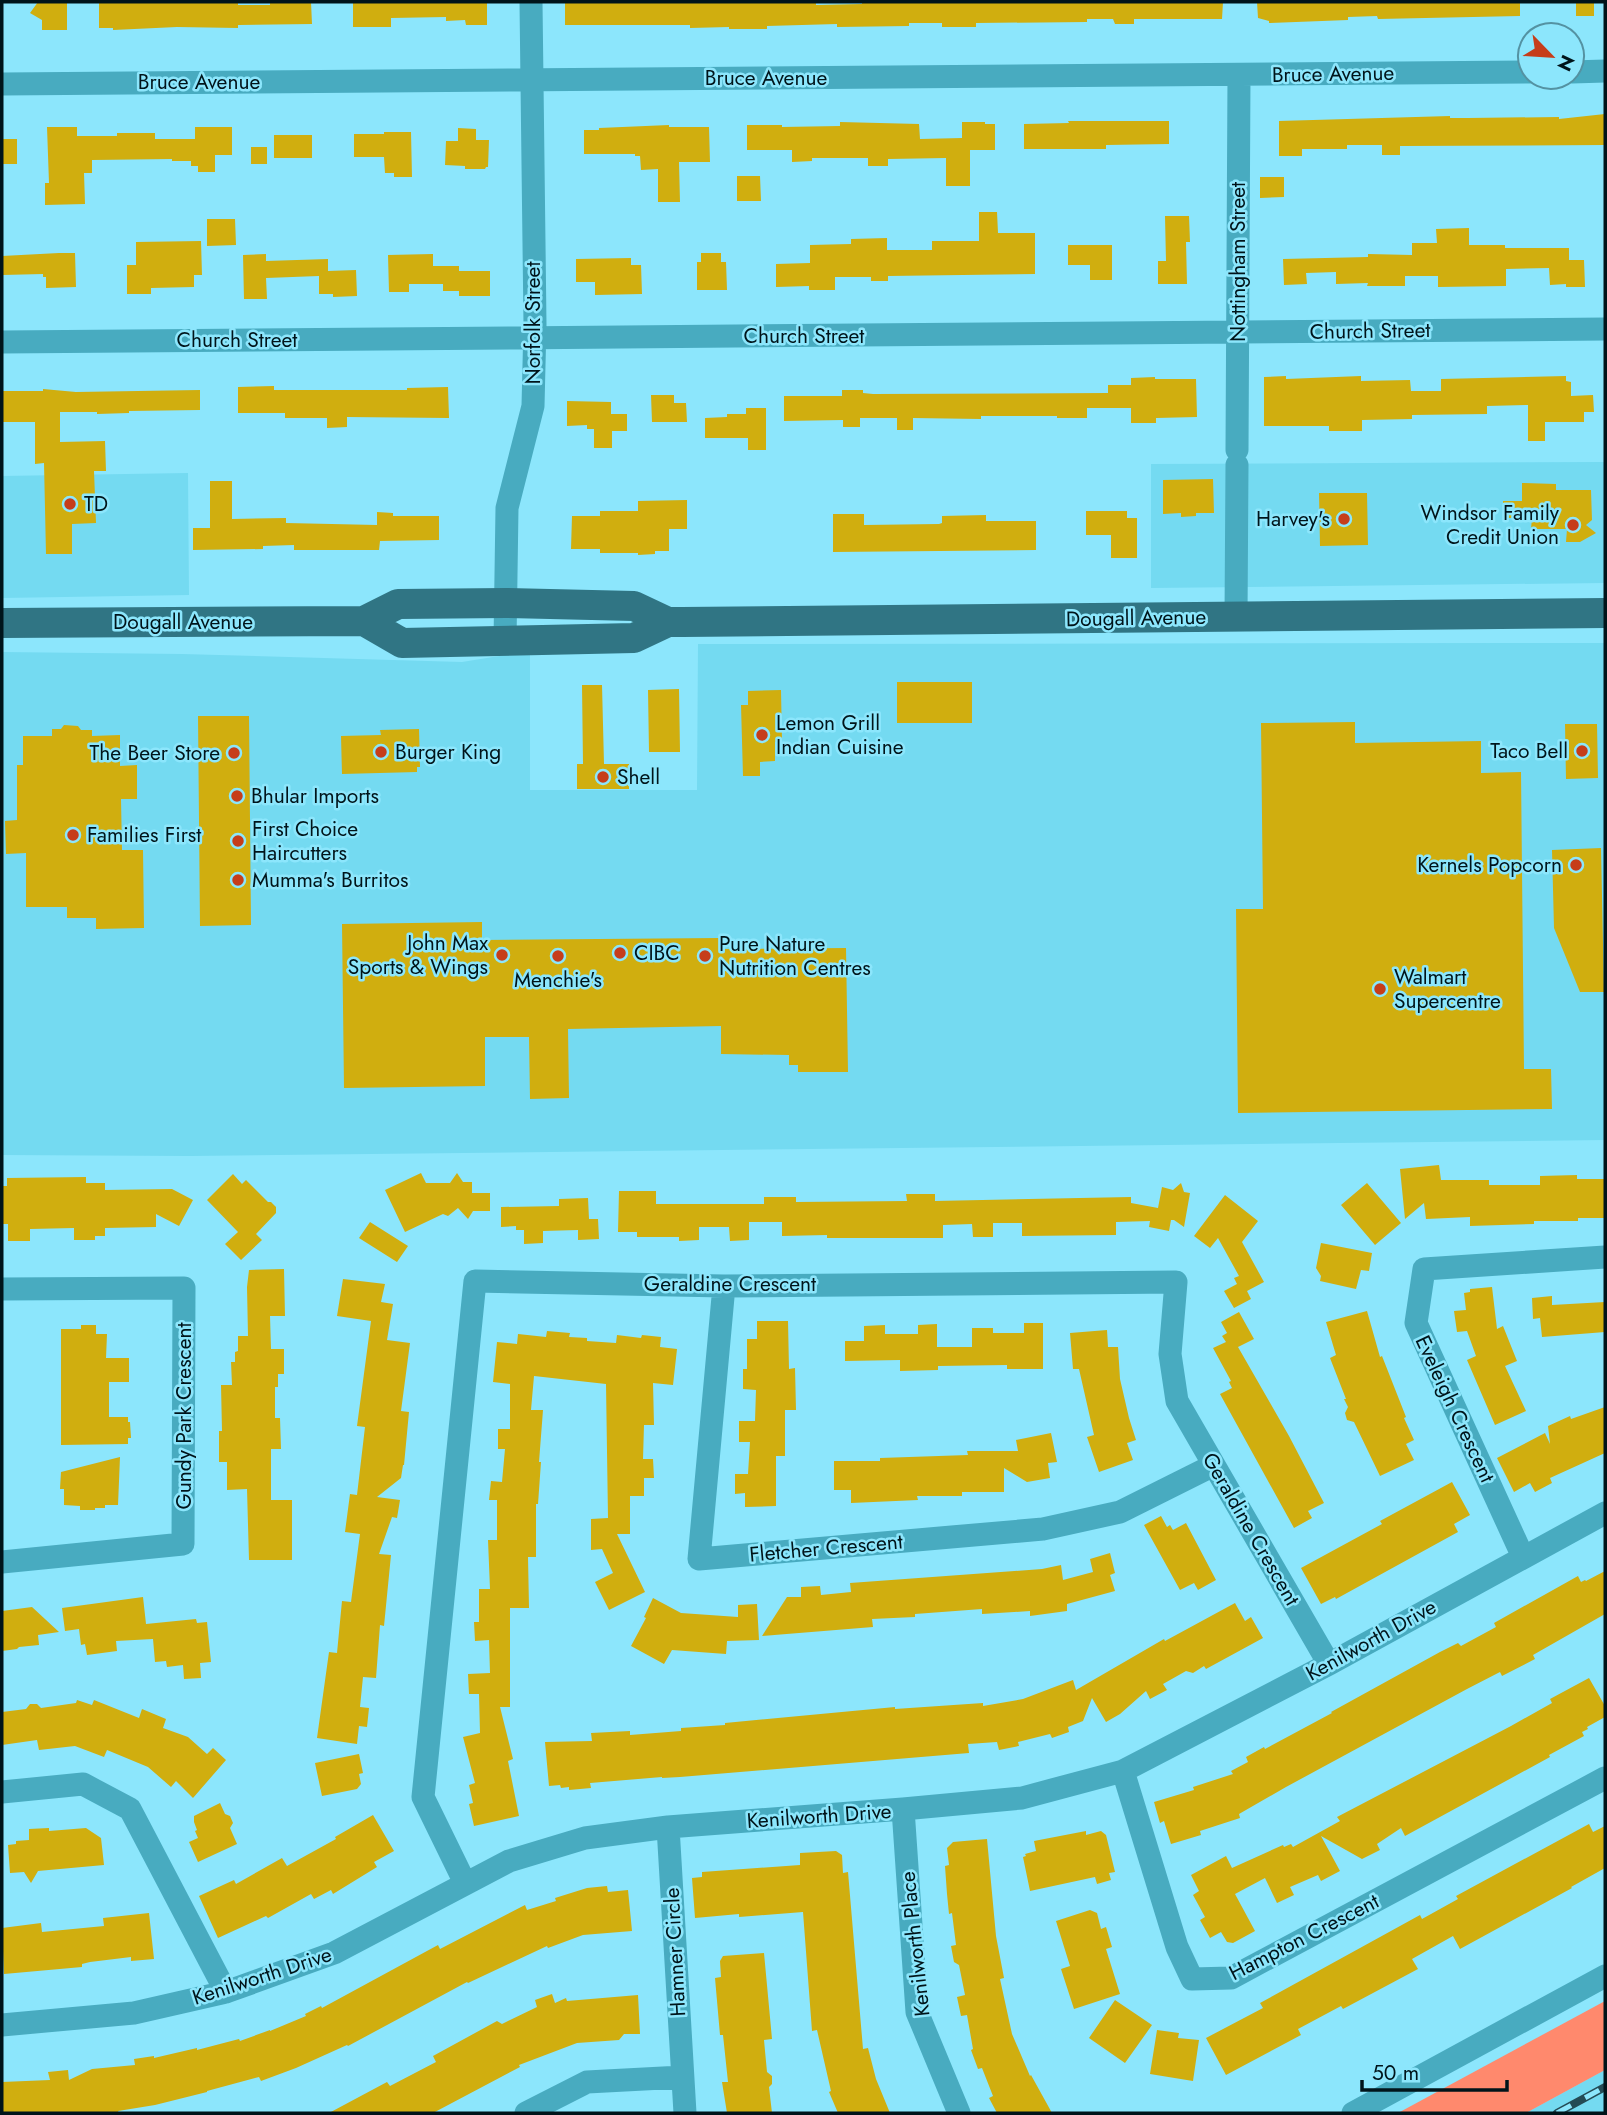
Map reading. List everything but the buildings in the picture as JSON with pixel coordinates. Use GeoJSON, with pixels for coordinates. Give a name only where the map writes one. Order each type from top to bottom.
{"type":"FeatureCollection","features":[{"type":"Feature","properties":{"kind":"main road","name":"Dougall Avenue"},"geometry":{"type":"LineString","coordinates":[[2,623],[364,621],[398,604],[506,603],[634,606],[668,622]]}},
{"type":"Feature","properties":{"kind":"main road","name":"Dougall Avenue"},"geometry":{"type":"LineString","coordinates":[[364,621],[402,643],[634,638],[668,622],[1605,614]]}},
{"type":"Feature","properties":{"kind":"street","name":"Norfolk Street"},"geometry":{"type":"LineString","coordinates":[[505,641],[506,508],[533,406],[535,338],[531,2]]}},
{"type":"Feature","properties":{"kind":"street"},"geometry":{"type":"LineString","coordinates":[[1586,72],[1605,71]]}},
{"type":"Feature","properties":{"kind":"street","name":"Bruce Avenue"},"geometry":{"type":"LineString","coordinates":[[2,84],[1516,72]]}},
{"type":"Feature","properties":{"kind":"street","name":"Nottingham Street"},"geometry":{"type":"LineString","coordinates":[[1236,617],[1239,75]]}},
{"type":"Feature","properties":{"kind":"street","name":"Church Street"},"geometry":{"type":"LineString","coordinates":[[2,342],[1605,329]]}},
{"type":"Feature","properties":{"kind":"street","name":"Eveleigh Crescent"},"geometry":{"type":"LineString","coordinates":[[1523,1557],[1416,1323],[1424,1269],[1605,1257]]}},
{"type":"Feature","properties":{"kind":"street","name":"Geraldine Crescent"},"geometry":{"type":"LineString","coordinates":[[465,1883],[423,1797],[475,1281],[724,1286],[1176,1282],[1170,1354],[1177,1401],[1329,1664]]}},
{"type":"Feature","properties":{"kind":"street","name":"Fletcher Crescent"},"geometry":{"type":"LineString","coordinates":[[724,1286],[699,1559],[1043,1529],[1120,1512],[1214,1465]]}},
{"type":"Feature","properties":{"kind":"street","name":"Gundy Park Crescent"},"geometry":{"type":"LineString","coordinates":[[2,1289],[184,1288],[183,1544],[2,1562]]}},
{"type":"Feature","properties":{"kind":"street","name":"Kenilworth Drive"},"geometry":{"type":"LineString","coordinates":[[2,2025],[134,2013],[226,1992],[334,1954],[509,1861],[585,1838],[667,1827],[1022,1798],[1123,1771],[1329,1664],[1605,1513]]}},
{"type":"Feature","properties":{"kind":"street","name":"Hampton Crescent"},"geometry":{"type":"LineString","coordinates":[[1123,1771],[1177,1947],[1192,1979],[1231,1978],[1605,1778]]}},
{"type":"Feature","properties":{"kind":"street"},"geometry":{"type":"LineString","coordinates":[[2,1792],[83,1784],[130,1810],[226,1992]]}},
{"type":"Feature","properties":{"kind":"street","name":"Kenilworth Place"},"geometry":{"type":"LineString","coordinates":[[903,1809],[917,2012],[959,2113]]}},
{"type":"Feature","properties":{"kind":"street","name":"Hamner Circle"},"geometry":{"type":"LineString","coordinates":[[667,1827],[685,2113]]}},
{"type":"Feature","properties":{"kind":"street"},"geometry":{"type":"LineString","coordinates":[[1353,2113],[1605,1976]]}},
{"type":"Feature","properties":{"kind":"street"},"geometry":{"type":"LineString","coordinates":[[526,2113],[587,2082],[682,2077]]}},
{"type":"Feature","properties":{"kind":"shaded area"},"geometry":{"type":"Polygon","coordinates":[[[1605,462],[1605,583],[1151,588],[1151,464],[1605,462]]]}},
{"type":"Feature","properties":{"kind":"shaded area"},"geometry":{"type":"Polygon","coordinates":[[[188,473],[189,595],[2,598],[2,476],[188,473]]]}},
{"type":"Feature","properties":{"kind":"shaded area"},"geometry":{"type":"Polygon","coordinates":[[[1605,643],[1605,1140],[190,1156],[2,1155],[2,652],[462,662],[530,651],[530,790],[697,790],[698,644],[1605,643]]]}},
{"type":"Feature","properties":{"kind":"shaded area"},"geometry":{"type":"Polygon","coordinates":[[[1605,2001],[1605,2070],[1526,2113],[1398,2113],[1605,2001]]]}},
{"type":"Feature","properties":{"kind":"shaded area"},"geometry":{"type":"Polygon","coordinates":[[[1605,2070],[1605,2113],[1526,2113],[1605,2070]]]}},
{"type":"Feature","properties":{"kind":"railway"},"geometry":{"type":"LineString","coordinates":[[1557,2113],[1605,2087]]}},
{"type":"Feature","properties":{"kind":"place","name":"TD"},"geometry":{"type":"Point","coordinates":[70,504]}},
{"type":"Feature","properties":{"kind":"place","name":"Harvey's"},"geometry":{"type":"Point","coordinates":[1344,519]}},
{"type":"Feature","properties":{"kind":"place","name":"Windsor Family Credit Union"},"geometry":{"type":"Point","coordinates":[1573,525]}},
{"type":"Feature","properties":{"kind":"place","name":"Lemon Grill Indian Cuisine"},"geometry":{"type":"Point","coordinates":[762,735]}},
{"type":"Feature","properties":{"kind":"place","name":"Taco Bell"},"geometry":{"type":"Point","coordinates":[1582,751]}},
{"type":"Feature","properties":{"kind":"place","name":"Burger King"},"geometry":{"type":"Point","coordinates":[381,752]}},
{"type":"Feature","properties":{"kind":"place","name":"The Beer Store"},"geometry":{"type":"Point","coordinates":[234,753]}},
{"type":"Feature","properties":{"kind":"place","name":"Shell"},"geometry":{"type":"Point","coordinates":[603,777]}},
{"type":"Feature","properties":{"kind":"place","name":"Bhular Imports"},"geometry":{"type":"Point","coordinates":[237,796]}},
{"type":"Feature","properties":{"kind":"place","name":"Families First"},"geometry":{"type":"Point","coordinates":[73,835]}},
{"type":"Feature","properties":{"kind":"place","name":"First Choice Haircutters"},"geometry":{"type":"Point","coordinates":[238,841]}},
{"type":"Feature","properties":{"kind":"place","name":"Kernels Popcorn"},"geometry":{"type":"Point","coordinates":[1576,865]}},
{"type":"Feature","properties":{"kind":"place","name":"Mumma's Burritos"},"geometry":{"type":"Point","coordinates":[238,880]}},
{"type":"Feature","properties":{"kind":"place","name":"CIBC"},"geometry":{"type":"Point","coordinates":[620,953]}},
{"type":"Feature","properties":{"kind":"place","name":"John Max Sports & Wings"},"geometry":{"type":"Point","coordinates":[502,955]}},
{"type":"Feature","properties":{"kind":"place","name":"Menchie's"},"geometry":{"type":"Point","coordinates":[558,956]}},
{"type":"Feature","properties":{"kind":"place","name":"Pure Nature Nutrition Centres"},"geometry":{"type":"Point","coordinates":[705,956]}},
{"type":"Feature","properties":{"kind":"place","name":"Walmart Supercentre"},"geometry":{"type":"Point","coordinates":[1380,989]}}]}
